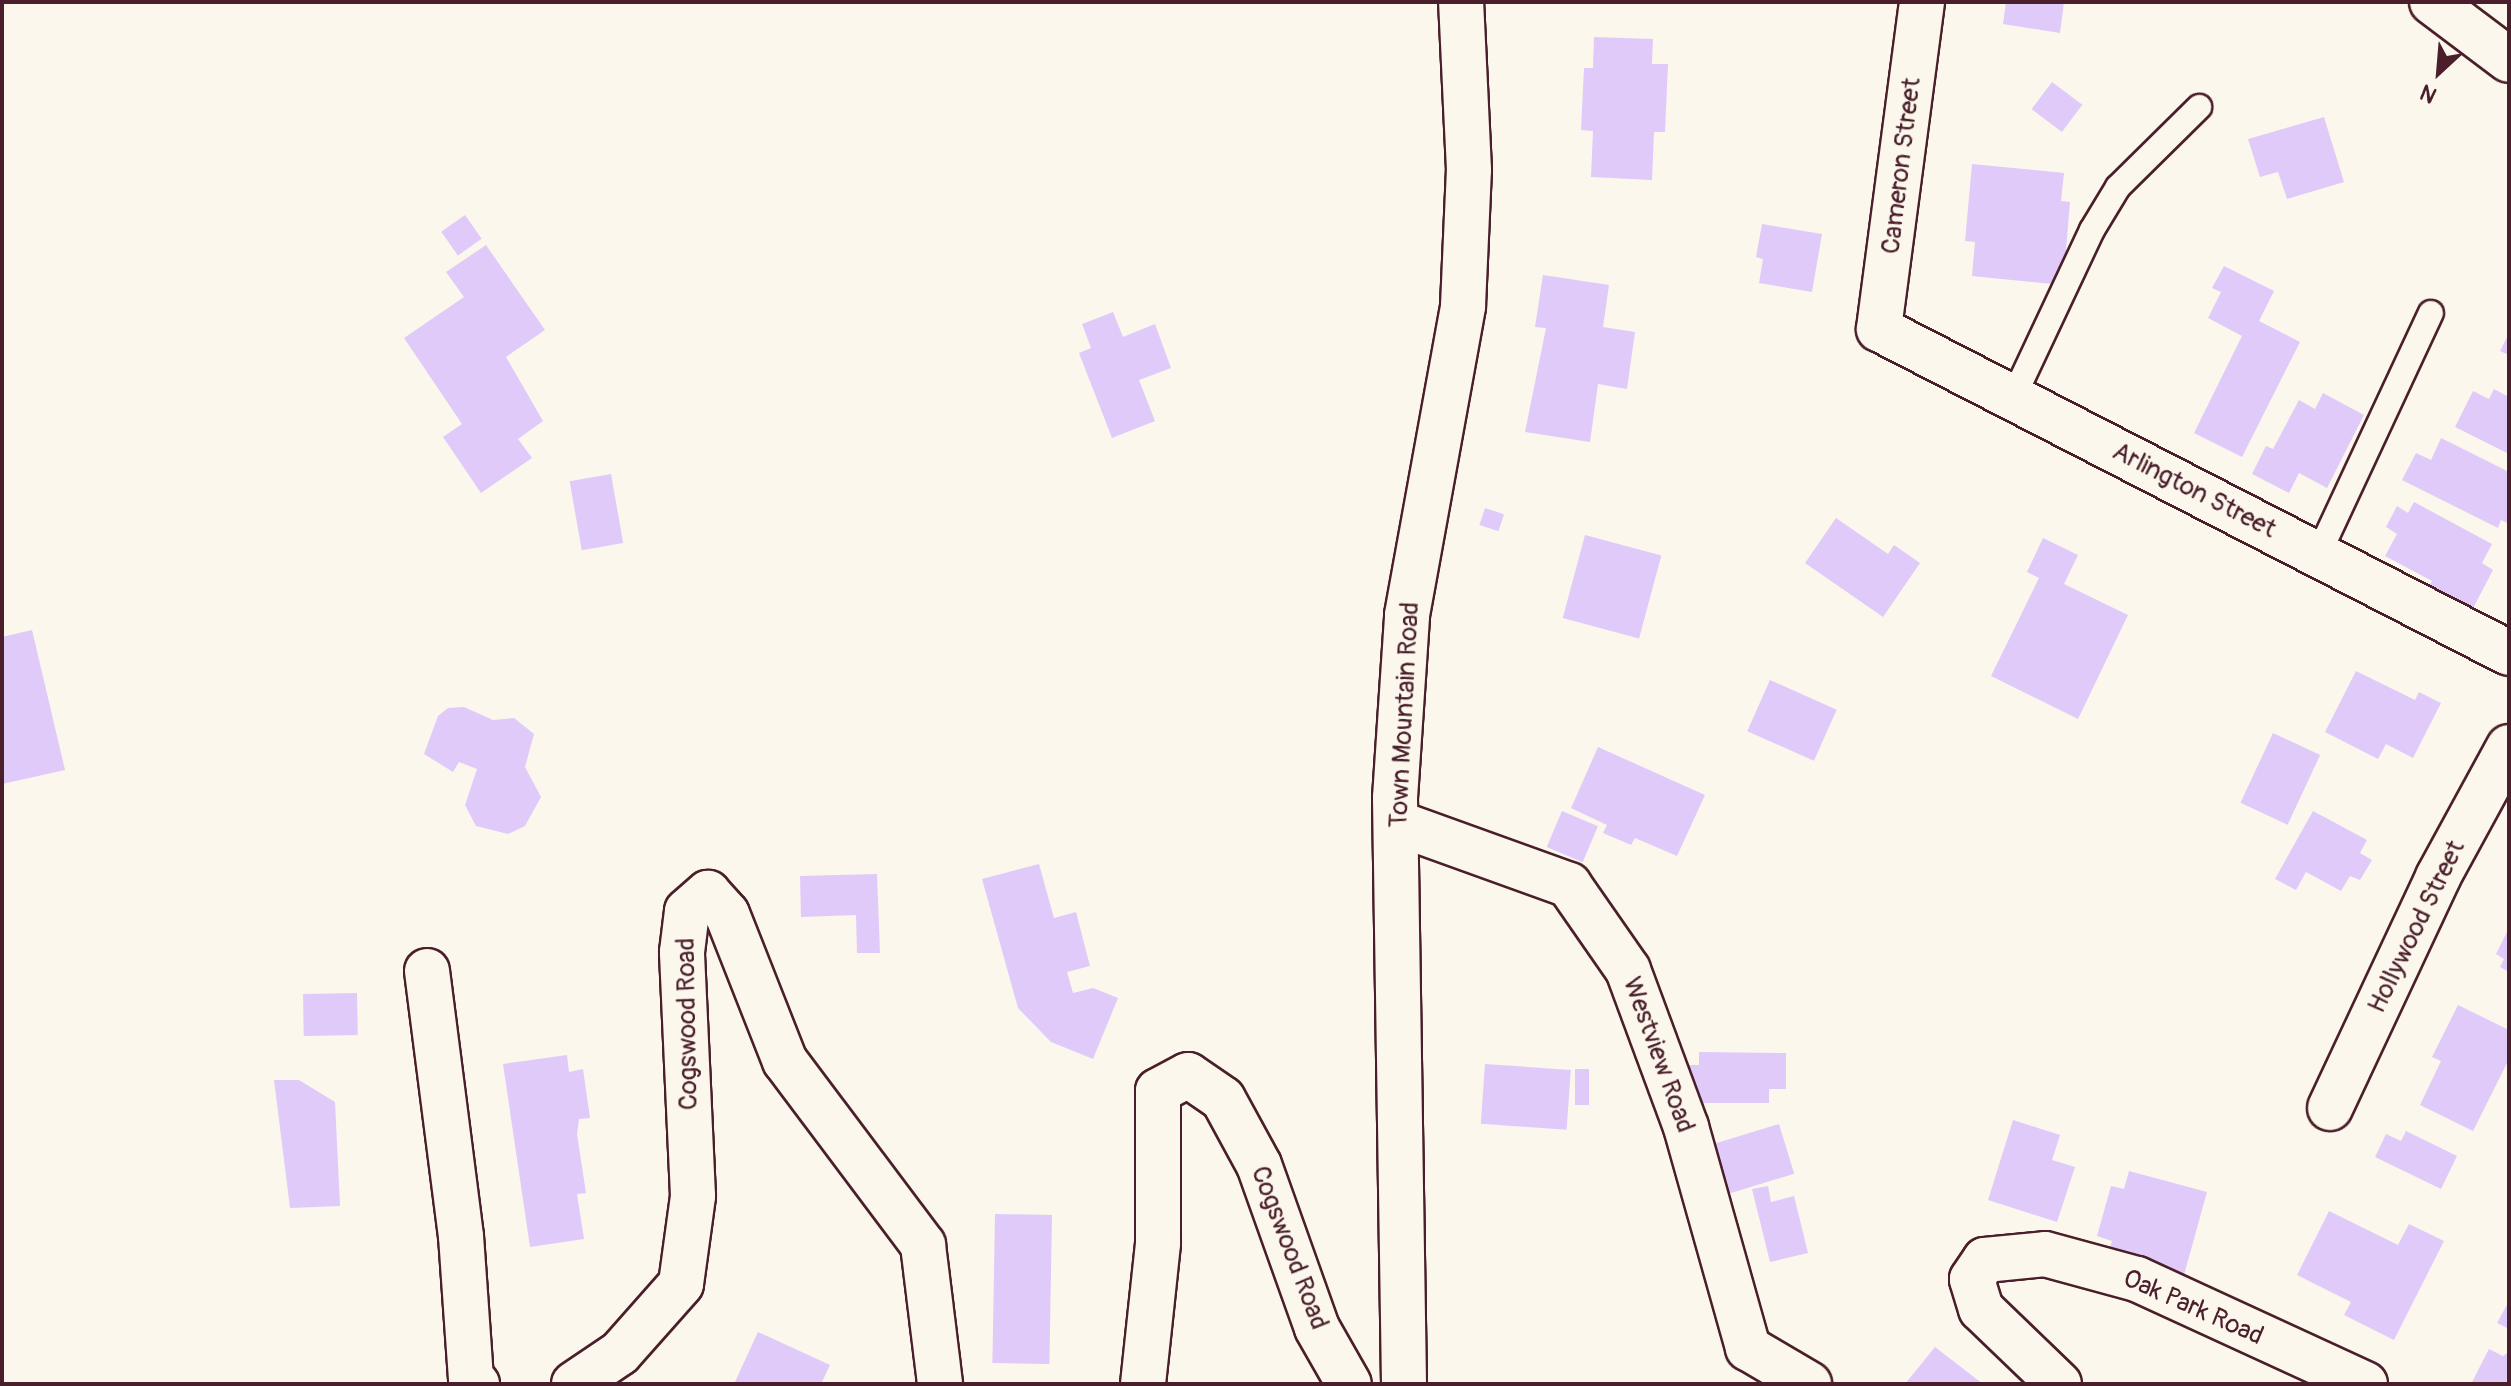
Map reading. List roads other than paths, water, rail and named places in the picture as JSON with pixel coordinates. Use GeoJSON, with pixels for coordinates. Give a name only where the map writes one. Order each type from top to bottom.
{"type":"FeatureCollection","features":[{"type":"Feature","properties":{"kind":"street","name":"Town Mountain Road"},"geometry":{"type":"LineString","coordinates":[[1408,1379],[1397,823],[1407,615],[1463,306],[1469,170],[1461,2]]}},
{"type":"Feature","properties":{"kind":"street","name":"Cameron Street"},"geometry":{"type":"LineString","coordinates":[[1879,329],[1922,2]]}},
{"type":"Feature","properties":{"kind":"street"},"geometry":{"type":"LineString","coordinates":[[2432,2],[2509,60]]}},
{"type":"Feature","properties":{"kind":"street","name":"Arlington Street"},"geometry":{"type":"LineString","coordinates":[[1879,329],[2509,653]]}},
{"type":"Feature","properties":{"kind":"street","name":"Hollywood Street"},"geometry":{"type":"LineString","coordinates":[[2330,1108],[2438,877],[2509,747]]}},
{"type":"Feature","properties":{"kind":"street","name":"Westview Road"},"geometry":{"type":"LineString","coordinates":[[1397,823],[1569,885],[1628,970],[1686,1127],[1748,1348],[1809,1384]]}},
{"type":"Feature","properties":{"kind":"street","name":"Cogswood Road"},"geometry":{"type":"LineString","coordinates":[[574,1384],[620,1353],[681,1284],[693,1196],[682,952],[687,911],[708,893],[727,914],[785,1061],[923,1245],[940,1384]]}},
{"type":"Feature","properties":{"kind":"street"},"geometry":{"type":"LineString","coordinates":[[427,971],[461,1236],[471,1379],[477,1384]]}},
{"type":"Feature","properties":{"kind":"street","name":"Cogswood Road"},"geometry":{"type":"LineString","coordinates":[[1143,1384],[1158,1243],[1158,1091],[1188,1075],[1223,1099],[1259,1165],[1317,1328],[1349,1384]]}},
{"type":"Feature","properties":{"kind":"street","name":"Oak Park Road"},"geometry":{"type":"LineString","coordinates":[[2059,1384],[1981,1309],[1972,1279],[1985,1260],[2045,1254],[2137,1279],[2365,1384]]}},
{"type":"Feature","properties":{"kind":"lane"},"geometry":{"type":"LineString","coordinates":[[2013,398],[2092,230],[2118,187],[2199,107]]}},
{"type":"Feature","properties":{"kind":"lane"},"geometry":{"type":"LineString","coordinates":[[2318,555],[2431,313]]}}]}
